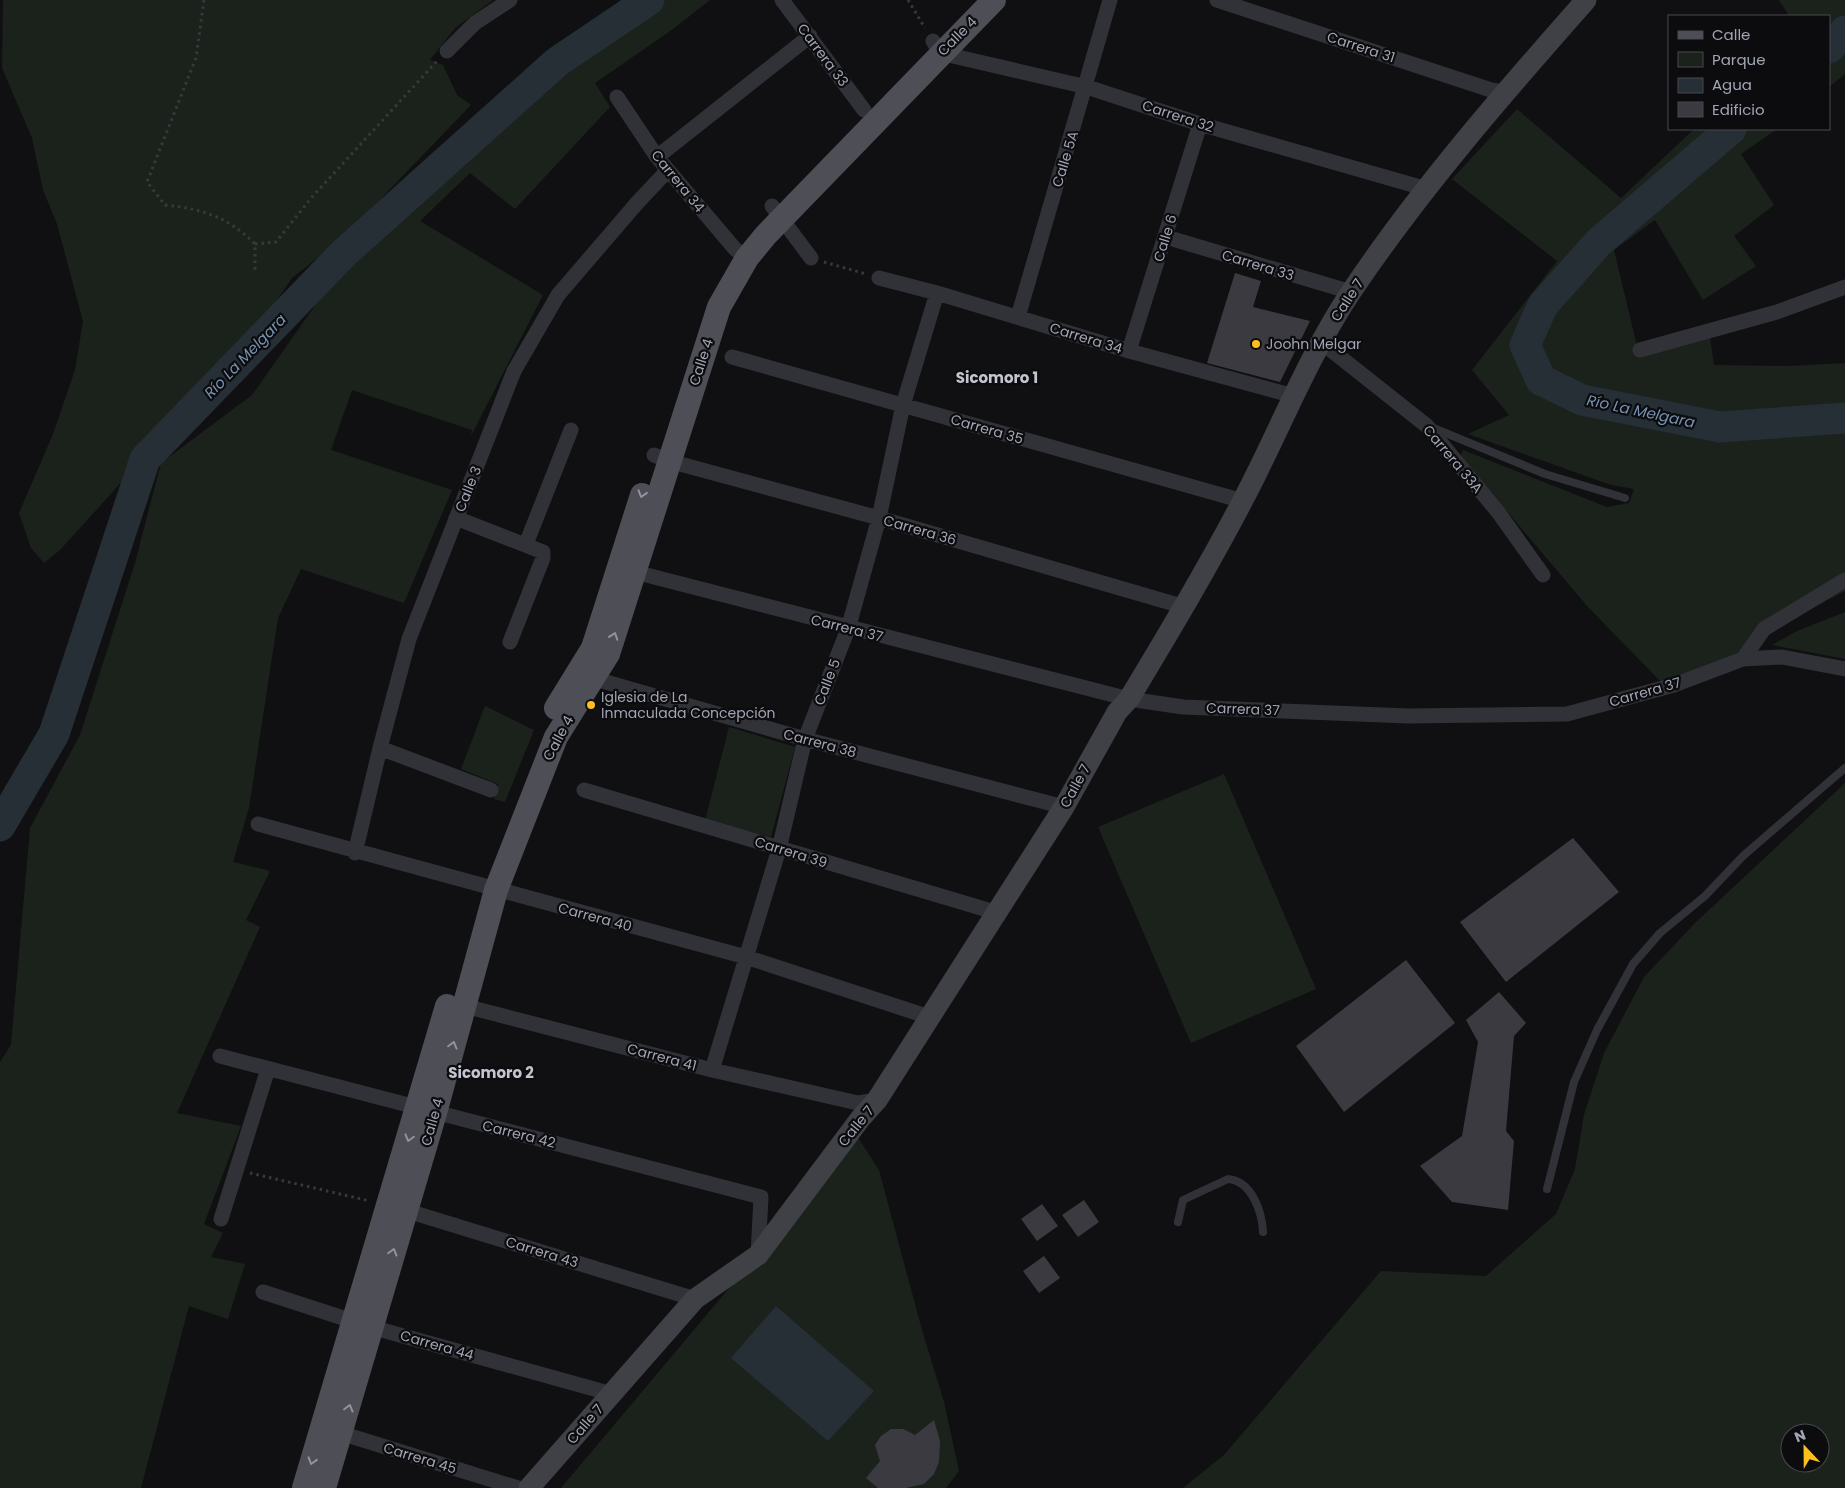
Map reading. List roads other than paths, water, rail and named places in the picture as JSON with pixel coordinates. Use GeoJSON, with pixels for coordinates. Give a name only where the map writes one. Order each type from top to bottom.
{"type":"FeatureCollection","features":[{"type":"Feature","properties":{"kind":"main road","name":"Calle 4"},"geometry":{"type":"LineString","coordinates":[[777,213],[937,47],[974,0]]}},
{"type":"Feature","properties":{"kind":"main road","name":"Calle 4"},"geometry":{"type":"LineString","coordinates":[[324,1488],[332,1431],[489,889],[585,676],[608,654],[627,570],[662,458],[741,253],[864,110],[994,0]]}},
{"type":"Feature","properties":{"kind":"main road","name":"Calle 4"},"geometry":{"type":"LineString","coordinates":[[304,1488],[332,1431]]}},
{"type":"Feature","properties":{"kind":"street"},"geometry":{"type":"LineString","coordinates":[[447,51],[474,23],[510,0]]}},
{"type":"Feature","properties":{"kind":"street","name":"Carrera 33"},"geometry":{"type":"LineString","coordinates":[[782,0],[864,110]]}},
{"type":"Feature","properties":{"kind":"street","name":"Calle 5A"},"geometry":{"type":"LineString","coordinates":[[1018,317],[1087,87],[1110,0]]}},
{"type":"Feature","properties":{"kind":"street","name":"Carrera 31"},"geometry":{"type":"LineString","coordinates":[[1217,0],[1498,91]]}},
{"type":"Feature","properties":{"kind":"street","name":"Calle 7"},"geometry":{"type":"LineString","coordinates":[[1288,394],[1309,336],[1420,187],[1573,0]]}},
{"type":"Feature","properties":{"kind":"street","name":"Calle 7"},"geometry":{"type":"LineString","coordinates":[[1498,91],[1586,0]]}},
{"type":"Feature","properties":{"kind":"street"},"geometry":{"type":"LineString","coordinates":[[657,157],[810,36]]}},
{"type":"Feature","properties":{"kind":"street","name":"Carrera 32"},"geometry":{"type":"LineString","coordinates":[[937,47],[1087,87],[1200,124],[1420,187]]}},
{"type":"Feature","properties":{"kind":"street","name":"Carrera 34"},"geometry":{"type":"LineString","coordinates":[[617,97],[657,157],[741,253]]}},
{"type":"Feature","properties":{"kind":"street","name":"Calle 6"},"geometry":{"type":"LineString","coordinates":[[1129,351],[1200,124]]}},
{"type":"Feature","properties":{"kind":"street","name":"Calle 3"},"geometry":{"type":"LineString","coordinates":[[355,852],[409,639],[514,371],[558,296],[637,202],[668,170]]}},
{"type":"Feature","properties":{"kind":"street"},"geometry":{"type":"LineString","coordinates":[[777,213],[812,258]]}},
{"type":"Feature","properties":{"kind":"street","name":"Carrera 33"},"geometry":{"type":"LineString","coordinates":[[1166,237],[1344,290]]}},
{"type":"Feature","properties":{"kind":"street","name":"Carrera 34"},"geometry":{"type":"LineString","coordinates":[[879,278],[937,293],[1129,351],[1288,394]]}},
{"type":"Feature","properties":{"kind":"street"},"geometry":{"type":"LineString","coordinates":[[1640,350],[1777,312],[1845,287]]}},
{"type":"Feature","properties":{"kind":"street","name":"Calle 7"},"geometry":{"type":"LineString","coordinates":[[529,1488],[695,1299],[758,1255],[860,1119],[877,1100],[929,1017],[998,914],[1064,807],[1121,703],[1179,605],[1236,499],[1288,394],[1321,342],[1344,290]]}},
{"type":"Feature","properties":{"kind":"street","name":"Calle 5"},"geometry":{"type":"LineString","coordinates":[[712,1070],[779,849],[806,740],[848,629],[879,518],[903,405],[937,293]]}},
{"type":"Feature","properties":{"kind":"street","name":"Carrera 33A"},"geometry":{"type":"LineString","coordinates":[[1321,342],[1427,426],[1498,512],[1543,575]]}},
{"type":"Feature","properties":{"kind":"street","name":"Carrera 35"},"geometry":{"type":"LineString","coordinates":[[732,357],[1236,499]]}},
{"type":"Feature","properties":{"kind":"street"},"geometry":{"type":"LineString","coordinates":[[526,544],[571,430]]}},
{"type":"Feature","properties":{"kind":"street","name":"Carrera 36"},"geometry":{"type":"LineString","coordinates":[[662,458],[879,518],[1179,605]]}},
{"type":"Feature","properties":{"kind":"street"},"geometry":{"type":"LineString","coordinates":[[456,518],[543,552],[543,558],[510,642]]}},
{"type":"Feature","properties":{"kind":"street","name":"Carrera 37"},"geometry":{"type":"LineString","coordinates":[[627,570],[1121,703],[1408,716],[1567,714],[1674,685],[1744,659],[1782,657],[1845,669]]}},
{"type":"Feature","properties":{"kind":"street"},"geometry":{"type":"LineString","coordinates":[[1744,659],[1764,629],[1845,580]]}},
{"type":"Feature","properties":{"kind":"street","name":"Carrera 38"},"geometry":{"type":"LineString","coordinates":[[585,676],[806,740],[1064,807]]}},
{"type":"Feature","properties":{"kind":"street"},"geometry":{"type":"LineString","coordinates":[[380,748],[491,790]]}},
{"type":"Feature","properties":{"kind":"street","name":"Carrera 39"},"geometry":{"type":"LineString","coordinates":[[584,790],[998,914]]}},
{"type":"Feature","properties":{"kind":"street","name":"Carrera 40"},"geometry":{"type":"LineString","coordinates":[[258,824],[489,889],[746,957],[929,1017]]}},
{"type":"Feature","properties":{"kind":"street","name":"Carrera 41"},"geometry":{"type":"LineString","coordinates":[[456,1003],[712,1070],[858,1103],[877,1100]]}},
{"type":"Feature","properties":{"kind":"street","name":"Carrera 42"},"geometry":{"type":"LineString","coordinates":[[220,1056],[761,1197],[758,1255]]}},
{"type":"Feature","properties":{"kind":"street"},"geometry":{"type":"LineString","coordinates":[[221,1219],[268,1069]]}},
{"type":"Feature","properties":{"kind":"street","name":"Carrera 43"},"geometry":{"type":"LineString","coordinates":[[397,1208],[695,1299]]}},
{"type":"Feature","properties":{"kind":"street","name":"Carrera 44"},"geometry":{"type":"LineString","coordinates":[[263,1292],[362,1324],[612,1394]]}},
{"type":"Feature","properties":{"kind":"street","name":"Carrera 45"},"geometry":{"type":"LineString","coordinates":[[332,1431],[518,1488]]}},
{"type":"Feature","properties":{"kind":"lane"},"geometry":{"type":"LineString","coordinates":[[1427,426],[1545,474],[1625,498]]}},
{"type":"Feature","properties":{"kind":"lane"},"geometry":{"type":"LineString","coordinates":[[1547,1189],[1574,1082],[1597,1030],[1633,964],[1660,933],[1705,896],[1743,856],[1845,768]]}},
{"type":"Feature","properties":{"kind":"lane"},"geometry":{"type":"LineString","coordinates":[[1178,1222],[1183,1200],[1228,1179],[1236,1179],[1241,1182],[1258,1203],[1263,1219],[1263,1232]]}},
{"type":"Feature","properties":{"kind":"water"},"geometry":{"type":"Polygon","coordinates":[[[776,1306],[874,1391],[828,1441],[731,1358],[776,1306]]]}},
{"type":"Feature","properties":{"kind":"waterway","name":"Río La Melgara"},"geometry":{"type":"LineString","coordinates":[[0,826],[54,734],[145,459],[343,254],[557,62],[649,0]]}},
{"type":"Feature","properties":{"kind":"waterway","name":"Río La Melgara"},"geometry":{"type":"LineString","coordinates":[[1830,47],[1845,31]]}},
{"type":"Feature","properties":{"kind":"waterway","name":"Río La Melgara"},"geometry":{"type":"LineString","coordinates":[[1730,130],[1599,242],[1543,305],[1525,345],[1541,380],[1582,400],[1720,427],[1845,418]]}},
{"type":"Feature","properties":{"kind":"place","name":"Joohn Melgar"},"geometry":{"type":"Point","coordinates":[1256,344]}},
{"type":"Feature","properties":{"kind":"place","name":"Iglesia de La Inmaculada Concepción"},"geometry":{"type":"Point","coordinates":[591,705]}},
{"type":"Feature","properties":{"kind":"district","name":"Sicomoro 1"},"geometry":{"type":"Point","coordinates":[997,377]}},
{"type":"Feature","properties":{"kind":"district","name":"Sicomoro 2"},"geometry":{"type":"Point","coordinates":[491,1072]}}]}
